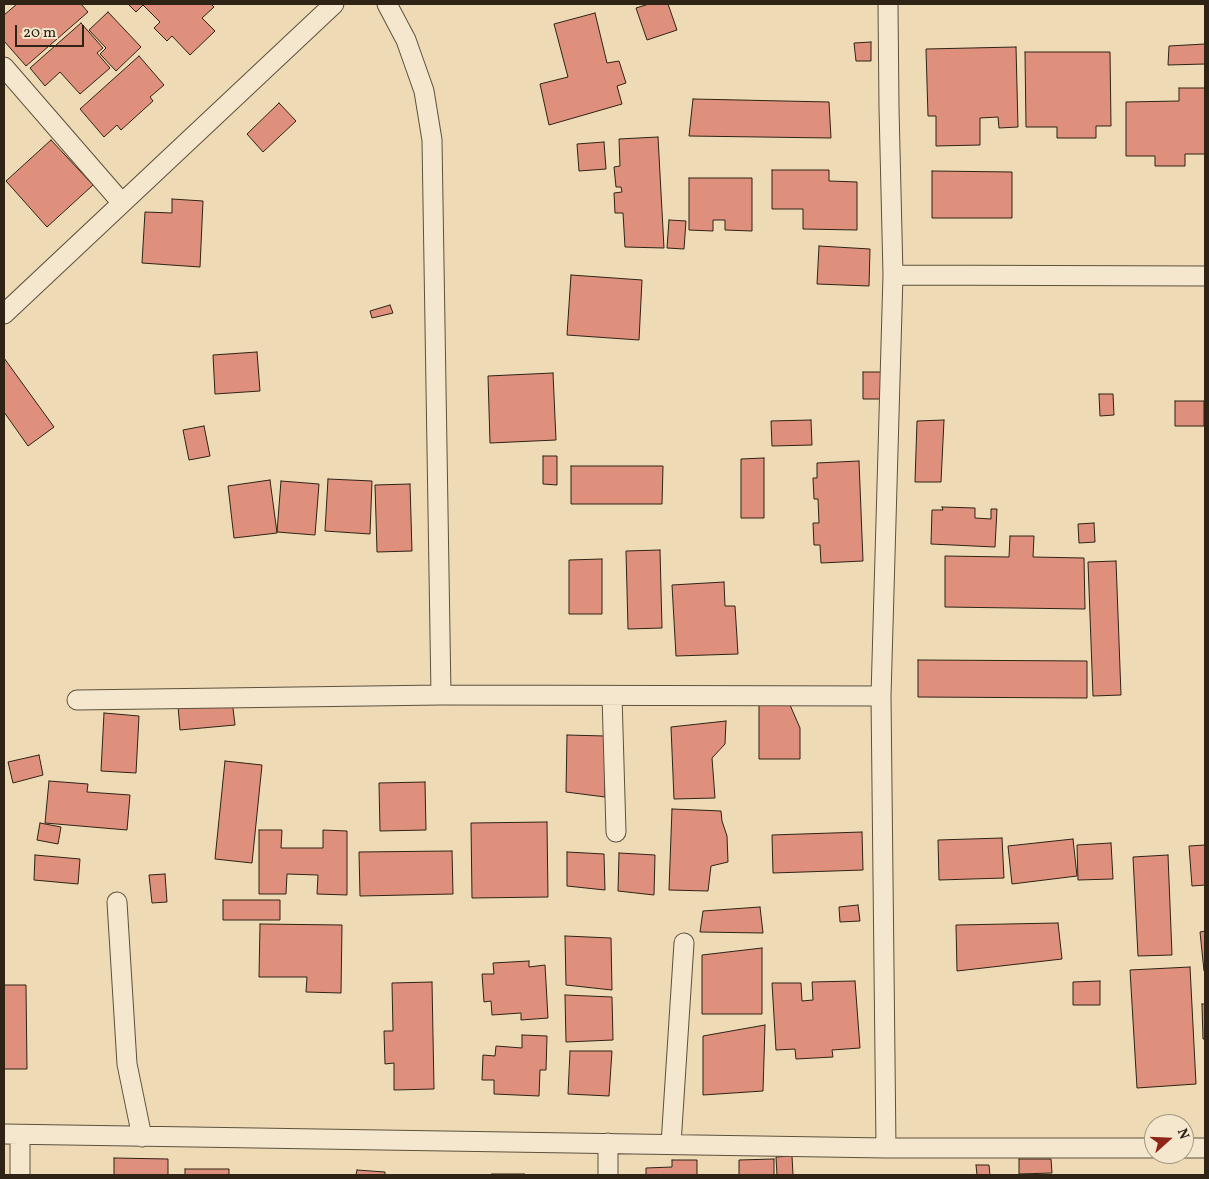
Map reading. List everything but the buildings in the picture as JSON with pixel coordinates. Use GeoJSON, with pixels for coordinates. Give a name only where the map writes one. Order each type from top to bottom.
{"type":"FeatureCollection","features":[{"type":"Feature","properties":{"kind":"street"},"geometry":{"type":"LineString","coordinates":[[4,314],[334,4]]}},
{"type":"Feature","properties":{"kind":"street"},"geometry":{"type":"LineString","coordinates":[[387,4],[406,40],[424,91],[432,140],[441,695]]}},
{"type":"Feature","properties":{"kind":"street"},"geometry":{"type":"LineString","coordinates":[[886,1148],[881,696],[893,275],[888,4]]}},
{"type":"Feature","properties":{"kind":"street"},"geometry":{"type":"LineString","coordinates":[[4,67],[122,203]]}},
{"type":"Feature","properties":{"kind":"street"},"geometry":{"type":"LineString","coordinates":[[893,275],[1205,276]]}},
{"type":"Feature","properties":{"kind":"street"},"geometry":{"type":"LineString","coordinates":[[77,700],[441,695],[881,696]]}},
{"type":"Feature","properties":{"kind":"street"},"geometry":{"type":"LineString","coordinates":[[612,696],[616,832]]}},
{"type":"Feature","properties":{"kind":"street"},"geometry":{"type":"LineString","coordinates":[[117,902],[127,1064],[142,1137]]}},
{"type":"Feature","properties":{"kind":"street"},"geometry":{"type":"LineString","coordinates":[[671,1144],[684,943]]}},
{"type":"Feature","properties":{"kind":"street"},"geometry":{"type":"LineString","coordinates":[[20,1175],[12,1135],[886,1148],[1144,1148]]}},
{"type":"Feature","properties":{"kind":"street"},"geometry":{"type":"LineString","coordinates":[[608,1143],[608,1175]]}}]}
